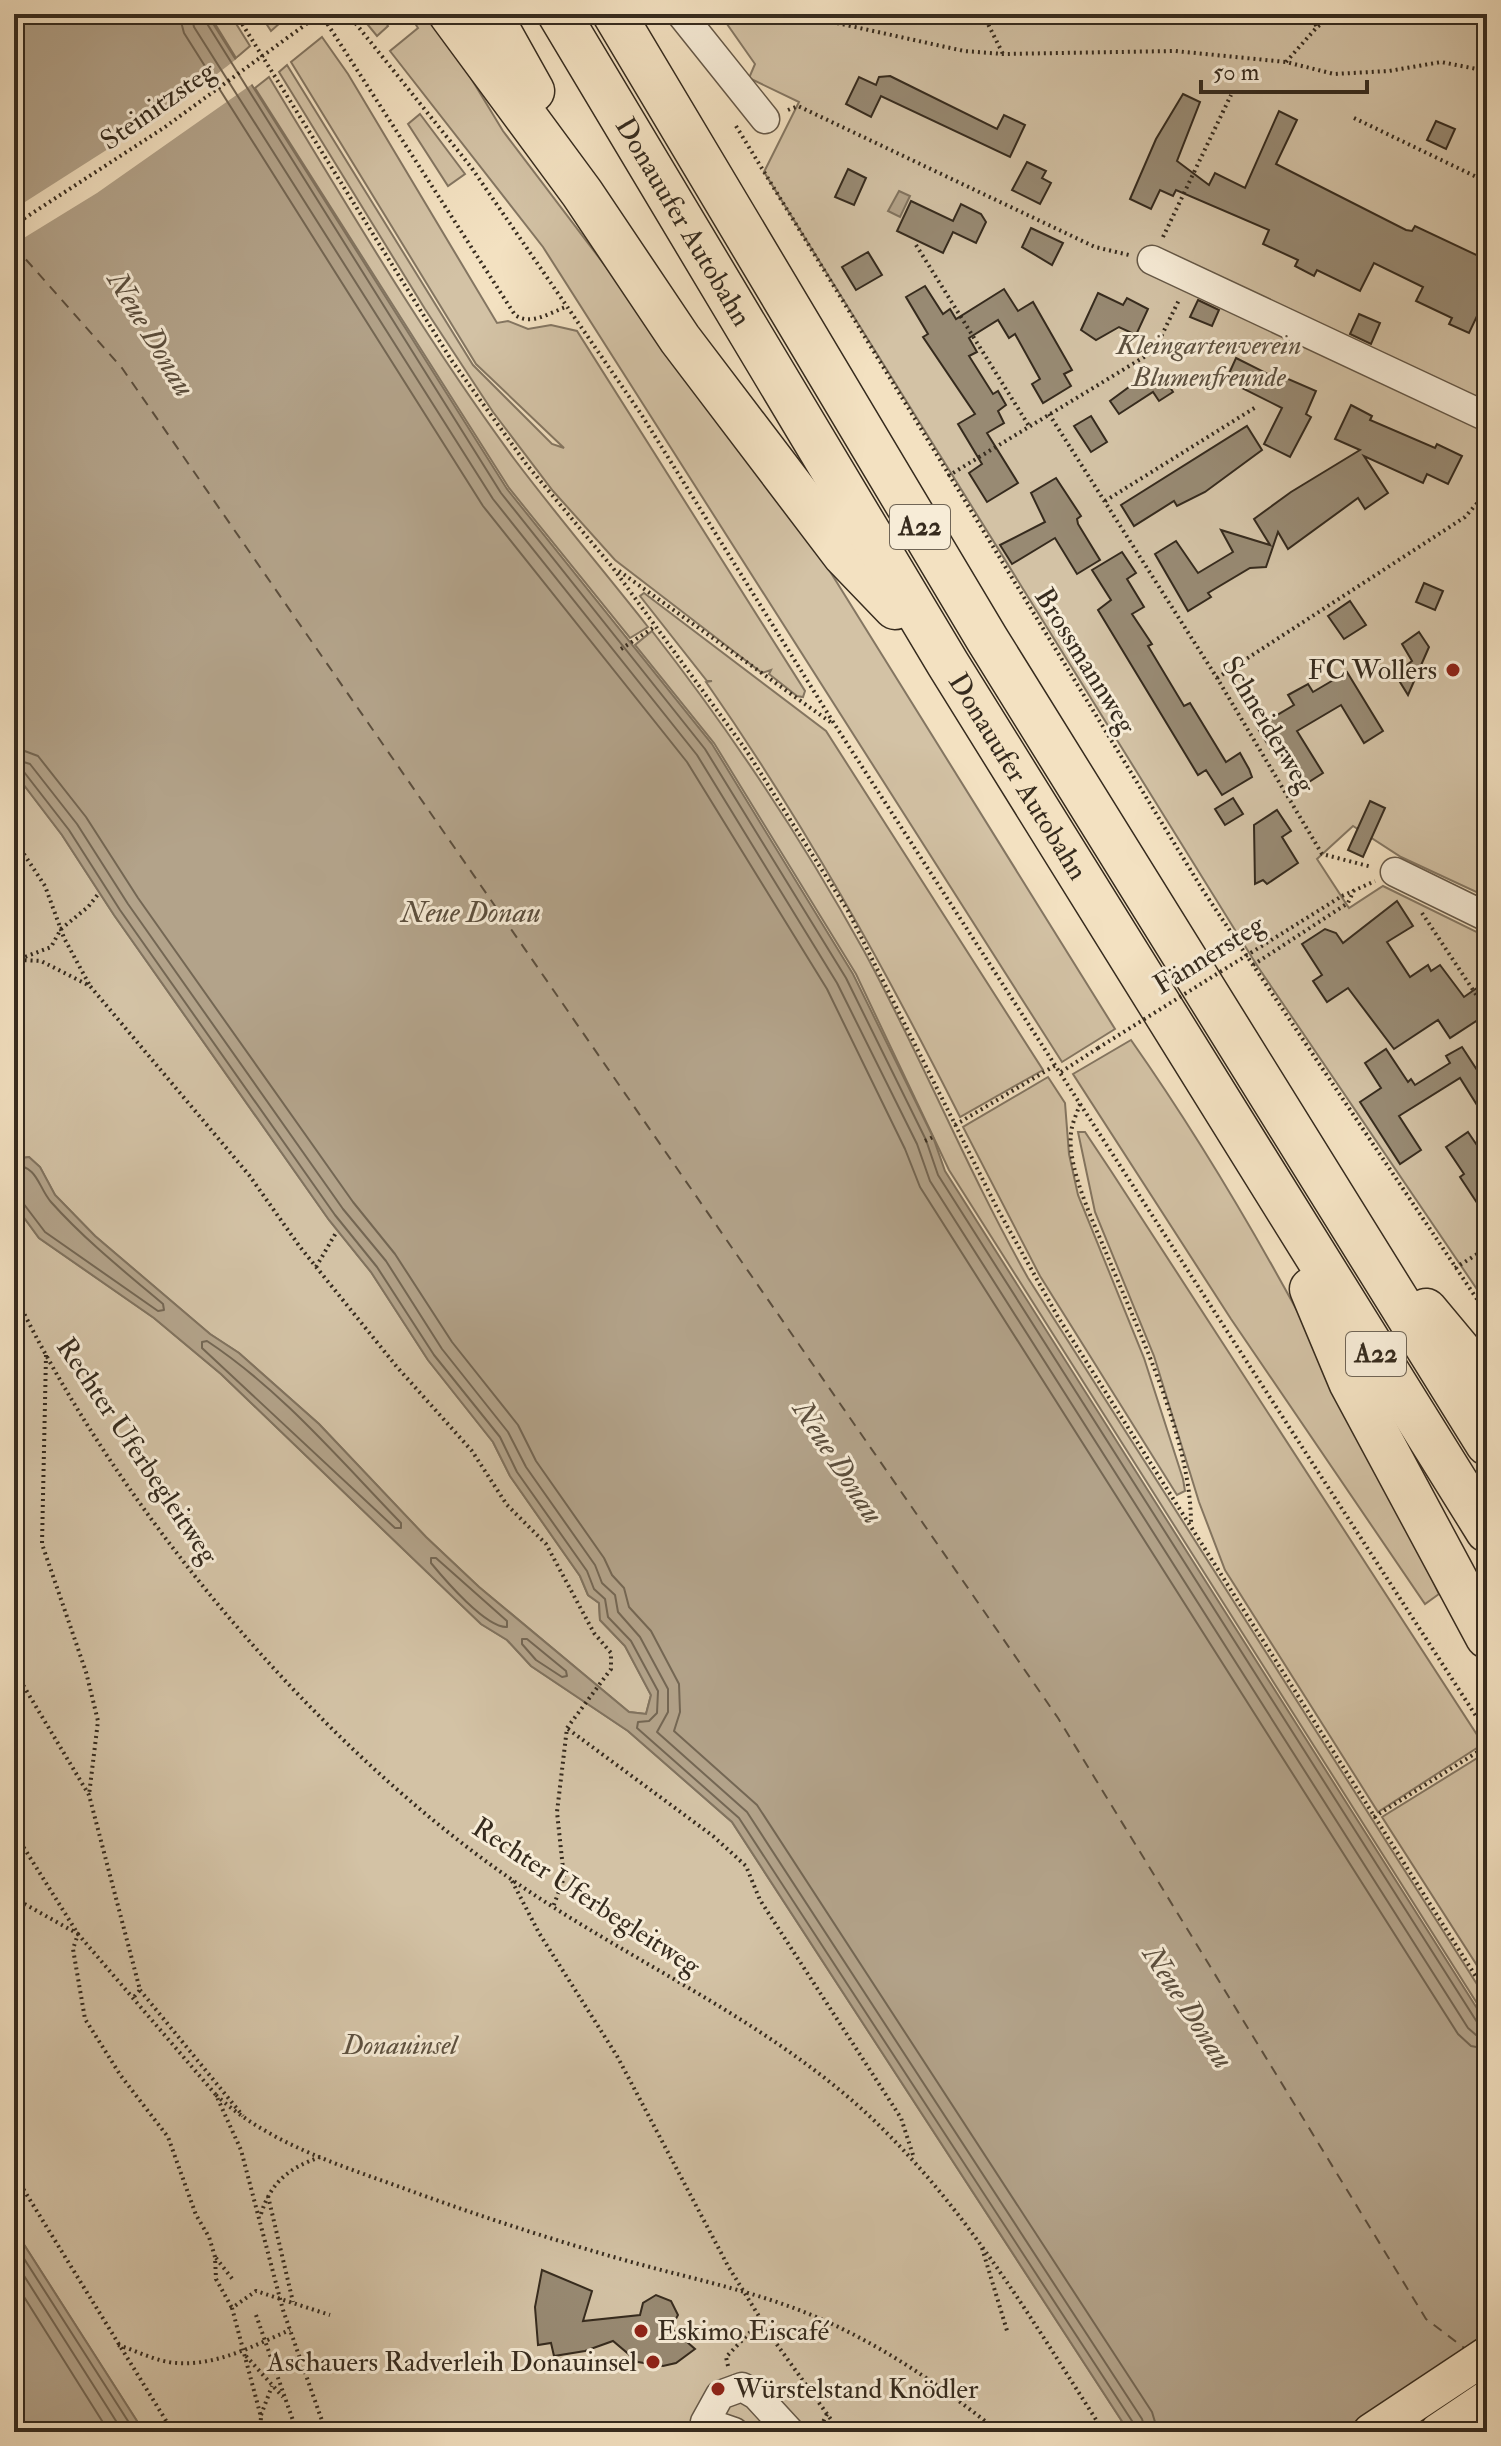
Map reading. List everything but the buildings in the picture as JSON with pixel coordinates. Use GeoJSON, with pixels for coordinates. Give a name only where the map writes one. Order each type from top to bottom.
{"type":"FeatureCollection","features":[{"type":"Feature","properties":{"kind":"highway"},"geometry":{"type":"LineString","coordinates":[[450,14],[582,193],[680,339],[844,555],[948,664]]}},
{"type":"Feature","properties":{"kind":"highway"},"geometry":{"type":"LineString","coordinates":[[490,14],[582,193]]}},
{"type":"Feature","properties":{"kind":"highway","name":"Donauufer Autobahn"},"geometry":{"type":"LineString","coordinates":[[559,14],[948,664],[1487,1531]]}},
{"type":"Feature","properties":{"kind":"highway","name":"Donauufer Autobahn"},"geometry":{"type":"LineString","coordinates":[[614,14],[987,639],[1343,1217],[1487,1444]]}},
{"type":"Feature","properties":{"kind":"highway"},"geometry":{"type":"LineString","coordinates":[[1265,1177],[1350,1382],[1487,1637]]}},
{"type":"Feature","properties":{"kind":"highway"},"geometry":{"type":"LineString","coordinates":[[1343,1217],[1487,1383]]}},
{"type":"Feature","properties":{"kind":"main road"},"geometry":{"type":"LineString","coordinates":[[1371,2432],[1487,2355]]}},
{"type":"Feature","properties":{"kind":"main road"},"geometry":{"type":"LineString","coordinates":[[1438,2432],[1487,2399]]}},
{"type":"Feature","properties":{"kind":"lane"},"geometry":{"type":"LineString","coordinates":[[681,14],[765,119]]}},
{"type":"Feature","properties":{"kind":"lane"},"geometry":{"type":"LineString","coordinates":[[1152,260],[1190,275],[1487,417]]}},
{"type":"Feature","properties":{"kind":"lane"},"geometry":{"type":"LineString","coordinates":[[1395,872],[1487,917]]}},
{"type":"Feature","properties":{"kind":"lane"},"geometry":{"type":"LineString","coordinates":[[734,2432],[705,2422],[720,2395],[734,2388],[756,2395],[790,2432]]}},
{"type":"Feature","properties":{"kind":"path"},"geometry":{"type":"LineString","coordinates":[[236,14],[452,361],[527,465],[613,568],[746,750],[848,911],[955,1126],[1058,1317],[1487,1994]]}},
{"type":"Feature","properties":{"kind":"path"},"geometry":{"type":"LineString","coordinates":[[320,14],[515,315],[522,320],[534,319],[566,307]]}},
{"type":"Feature","properties":{"kind":"path","name":"Steinitzsteg"},"geometry":{"type":"LineString","coordinates":[[14,225],[165,127],[320,14]]}},
{"type":"Feature","properties":{"kind":"path"},"geometry":{"type":"LineString","coordinates":[[348,14],[471,167],[641,414],[835,725],[1487,1733]]}},
{"type":"Feature","properties":{"kind":"path"},"geometry":{"type":"LineString","coordinates":[[796,14],[964,51],[1003,54],[1175,51],[1286,62],[1334,74],[1389,71],[1441,62],[1487,71]]}},
{"type":"Feature","properties":{"kind":"path"},"geometry":{"type":"LineString","coordinates":[[983,14],[1003,54]]}},
{"type":"Feature","properties":{"kind":"path"},"geometry":{"type":"LineString","coordinates":[[1309,14],[1317,27]]}},
{"type":"Feature","properties":{"kind":"path"},"geometry":{"type":"LineString","coordinates":[[1286,62],[1317,27],[1336,14]]}},
{"type":"Feature","properties":{"kind":"path"},"geometry":{"type":"LineString","coordinates":[[798,106],[1095,247],[1152,260],[1231,95]]}},
{"type":"Feature","properties":{"kind":"path","name":"Brossmannweg"},"geometry":{"type":"LineString","coordinates":[[731,118],[1204,892],[1487,1314]]}},
{"type":"Feature","properties":{"kind":"path"},"geometry":{"type":"LineString","coordinates":[[1354,118],[1487,182]]}},
{"type":"Feature","properties":{"kind":"path"},"geometry":{"type":"LineString","coordinates":[[916,245],[1030,427]]}},
{"type":"Feature","properties":{"kind":"path"},"geometry":{"type":"LineString","coordinates":[[948,476],[1154,351],[1190,275]]}},
{"type":"Feature","properties":{"kind":"path"},"geometry":{"type":"LineString","coordinates":[[1104,501],[1256,407]]}},
{"type":"Feature","properties":{"kind":"path","name":"Schneiderweg"},"geometry":{"type":"LineString","coordinates":[[1049,414],[1217,678],[1322,854],[1395,872]]}},
{"type":"Feature","properties":{"kind":"path"},"geometry":{"type":"LineString","coordinates":[[1217,678],[1465,517],[1487,492]]}},
{"type":"Feature","properties":{"kind":"path"},"geometry":{"type":"LineString","coordinates":[[613,568],[835,725]]}},
{"type":"Feature","properties":{"kind":"path"},"geometry":{"type":"LineString","coordinates":[[621,649],[656,626]]}},
{"type":"Feature","properties":{"kind":"path"},"geometry":{"type":"LineString","coordinates":[[14,839],[45,886],[61,929],[90,986],[249,1175],[316,1267],[472,1451],[507,1505],[546,1544],[594,1633],[611,1653],[611,1669],[567,1728],[557,1812],[564,1878],[553,1907]]}},
{"type":"Feature","properties":{"kind":"path"},"geometry":{"type":"LineString","coordinates":[[1395,872],[1487,1011]]}},
{"type":"Feature","properties":{"kind":"path","name":"Fännersteg"},"geometry":{"type":"LineString","coordinates":[[1061,1072],[1342,896],[1395,872]]}},
{"type":"Feature","properties":{"kind":"path"},"geometry":{"type":"LineString","coordinates":[[1253,965],[1348,903],[1354,890]]}},
{"type":"Feature","properties":{"kind":"path"},"geometry":{"type":"LineString","coordinates":[[14,963],[51,947],[61,929],[88,907],[99,893]]}},
{"type":"Feature","properties":{"kind":"path"},"geometry":{"type":"LineString","coordinates":[[22,960],[41,961],[90,986]]}},
{"type":"Feature","properties":{"kind":"path"},"geometry":{"type":"LineString","coordinates":[[955,1126],[1056,1065]]}},
{"type":"Feature","properties":{"kind":"path"},"geometry":{"type":"LineString","coordinates":[[1080,1104],[1071,1134],[1078,1179],[1146,1351],[1177,1440],[1191,1489],[1190,1526]]}},
{"type":"Feature","properties":{"kind":"path"},"geometry":{"type":"LineString","coordinates":[[925,1141],[933,1137]]}},
{"type":"Feature","properties":{"kind":"path"},"geometry":{"type":"LineString","coordinates":[[316,1267],[337,1231]]}},
{"type":"Feature","properties":{"kind":"path"},"geometry":{"type":"LineString","coordinates":[[1455,1268],[1487,1248]]}},
{"type":"Feature","properties":{"kind":"path","name":"Rechter Uferbegleitweg"},"geometry":{"type":"LineString","coordinates":[[14,1293],[46,1352],[131,1487],[233,1621],[300,1695],[376,1770],[436,1822],[511,1879],[776,2041],[842,2092],[914,2160],[980,2242],[1104,2432]]}},
{"type":"Feature","properties":{"kind":"path"},"geometry":{"type":"LineString","coordinates":[[14,1303],[21,1307]]}},
{"type":"Feature","properties":{"kind":"path"},"geometry":{"type":"LineString","coordinates":[[46,1352],[42,1544],[86,1672],[98,1721],[89,1795]]}},
{"type":"Feature","properties":{"kind":"path"},"geometry":{"type":"LineString","coordinates":[[14,1670],[89,1795],[140,1990],[247,2121]]}},
{"type":"Feature","properties":{"kind":"path"},"geometry":{"type":"LineString","coordinates":[[567,1728],[713,1836],[746,1866],[760,1900],[901,2118],[914,2160]]}},
{"type":"Feature","properties":{"kind":"path"},"geometry":{"type":"LineString","coordinates":[[1374,1818],[1487,1746]]}},
{"type":"Feature","properties":{"kind":"path"},"geometry":{"type":"LineString","coordinates":[[14,1832],[78,1934],[216,2095],[247,2121],[321,2157],[520,2230],[795,2308],[862,2338],[933,2382],[999,2432]]}},
{"type":"Feature","properties":{"kind":"path"},"geometry":{"type":"LineString","coordinates":[[511,1879],[539,1933],[617,2056],[743,2292],[840,2432]]}},
{"type":"Feature","properties":{"kind":"path"},"geometry":{"type":"LineString","coordinates":[[14,1898],[78,1934]]}},
{"type":"Feature","properties":{"kind":"path"},"geometry":{"type":"LineString","coordinates":[[78,1934],[73,1949],[85,2019],[121,2076],[168,2137],[180,2177],[215,2257],[234,2281]]}},
{"type":"Feature","properties":{"kind":"path"},"geometry":{"type":"LineString","coordinates":[[133,1998],[140,1990]]}},
{"type":"Feature","properties":{"kind":"path"},"geometry":{"type":"LineString","coordinates":[[216,2095],[241,2150],[290,2330],[326,2432]]}},
{"type":"Feature","properties":{"kind":"path"},"geometry":{"type":"LineString","coordinates":[[260,2217],[268,2196],[283,2175],[321,2157]]}},
{"type":"Feature","properties":{"kind":"path"},"geometry":{"type":"LineString","coordinates":[[14,2174],[173,2432]]}},
{"type":"Feature","properties":{"kind":"path"},"geometry":{"type":"LineString","coordinates":[[268,2196],[293,2302]]}},
{"type":"Feature","properties":{"kind":"path"},"geometry":{"type":"LineString","coordinates":[[980,2242],[1008,2334]]}},
{"type":"Feature","properties":{"kind":"path"},"geometry":{"type":"LineString","coordinates":[[215,2257],[216,2279],[232,2308],[261,2417]]}},
{"type":"Feature","properties":{"kind":"path"},"geometry":{"type":"LineString","coordinates":[[232,2308],[256,2291],[330,2315]]}},
{"type":"Feature","properties":{"kind":"path"},"geometry":{"type":"LineString","coordinates":[[256,2315],[297,2432]]}},
{"type":"Feature","properties":{"kind":"path"},"geometry":{"type":"LineString","coordinates":[[734,2388],[726,2357],[761,2321]]}},
{"type":"Feature","properties":{"kind":"path"},"geometry":{"type":"LineString","coordinates":[[118,2345],[177,2363],[245,2354],[266,2340],[290,2330]]}},
{"type":"Feature","properties":{"kind":"path"},"geometry":{"type":"LineString","coordinates":[[245,2354],[285,2399]]}},
{"type":"Feature","properties":{"kind":"path"},"geometry":{"type":"LineString","coordinates":[[260,2432],[261,2417],[272,2385]]}},
{"type":"Feature","properties":{"kind":"path"},"geometry":{"type":"LineString","coordinates":[[818,2432],[827,2414]]}},
{"type":"Feature","properties":{"kind":"green space"},"geometry":{"type":"Polygon","coordinates":[[[209,14],[230,14],[250,46],[236,58],[209,14]]]}},
{"type":"Feature","properties":{"kind":"green space"},"geometry":{"type":"Polygon","coordinates":[[[260,14],[290,14],[271,31],[260,14]]]}},
{"type":"Feature","properties":{"kind":"green space"},"geometry":{"type":"Polygon","coordinates":[[[359,14],[380,14],[388,26],[377,36],[359,14]]]}},
{"type":"Feature","properties":{"kind":"green space"},"geometry":{"type":"Polygon","coordinates":[[[409,14],[432,14],[503,131],[798,520],[1115,1029],[1062,1062],[543,247],[390,51],[418,28],[409,14]]]}},
{"type":"Feature","properties":{"kind":"green space","name":"Kleingartenverein Blumenfreunde"},"geometry":{"type":"Polygon","coordinates":[[[720,14],[1487,14],[1487,897],[1401,857],[1353,826],[1317,859],[1349,908],[1383,886],[1487,937],[1487,1304],[1258,967],[764,172],[799,102],[749,78],[755,64],[720,14]]]}},
{"type":"Feature","properties":{"kind":"green space"},"geometry":{"type":"Polygon","coordinates":[[[322,37],[348,74],[497,323],[508,321],[528,329],[551,325],[577,331],[805,691],[803,697],[797,696],[769,674],[771,670],[762,673],[615,560],[553,491],[493,412],[425,309],[279,72],[287,65],[473,365],[552,444],[564,448],[476,364],[291,62],[322,37]]]}},
{"type":"Feature","properties":{"kind":"green space"},"geometry":{"type":"Polygon","coordinates":[[[269,77],[388,272],[482,414],[531,481],[648,627],[630,638],[509,488],[255,88],[269,77]]]}},
{"type":"Feature","properties":{"kind":"green space"},"geometry":{"type":"Polygon","coordinates":[[[420,114],[465,174],[448,186],[408,124],[420,114]]]}},
{"type":"Feature","properties":{"kind":"green space"},"geometry":{"type":"Polygon","coordinates":[[[644,593],[826,731],[1043,1070],[960,1117],[872,950],[809,841],[706,682],[712,681],[707,681],[640,596],[644,593]]]}},
{"type":"Feature","properties":{"kind":"green space"},"geometry":{"type":"Polygon","coordinates":[[[652,631],[737,747],[816,868],[885,991],[1028,1278],[1487,2000],[1487,2019],[949,1170],[856,974],[714,743],[635,645],[652,631]]]}},
{"type":"Feature","properties":{"kind":"green space"},"geometry":{"type":"Polygon","coordinates":[[[14,772],[62,835],[114,915],[329,1220],[371,1272],[428,1360],[493,1442],[510,1476],[580,1576],[588,1595],[599,1603],[600,1620],[625,1646],[651,1695],[646,1714],[629,1712],[479,1587],[426,1537],[319,1424],[239,1353],[210,1334],[95,1236],[55,1195],[40,1167],[29,1157],[14,1159],[14,772]]]}},
{"type":"Feature","properties":{"kind":"green space"},"geometry":{"type":"Polygon","coordinates":[[[1131,1040],[1218,1173],[1334,1381],[1439,1594],[1425,1604],[1231,1319],[1073,1074],[1131,1040]]]}},
{"type":"Feature","properties":{"kind":"green space"},"geometry":{"type":"Polygon","coordinates":[[[1048,1077],[1065,1103],[1069,1154],[1078,1195],[1144,1358],[1183,1479],[1185,1491],[1177,1495],[1040,1276],[963,1127],[1048,1077]]]}},
{"type":"Feature","properties":{"kind":"green space"},"geometry":{"type":"Polygon","coordinates":[[[1078,1132],[1085,1132],[1111,1171],[1483,1744],[1378,1812],[1225,1570],[1199,1502],[1154,1356],[1095,1212],[1078,1132]]]}},
{"type":"Feature","properties":{"kind":"green space","name":"Donauinsel"},"geometry":{"type":"Polygon","coordinates":[[[14,1204],[39,1238],[154,1318],[221,1374],[481,1624],[507,1640],[531,1666],[628,1731],[732,1822],[1129,2432],[144,2432],[14,2229],[14,1204]]]}},
{"type":"Feature","properties":{"kind":"green space"},"geometry":{"type":"Polygon","coordinates":[[[1487,1752],[1487,1981],[1382,1817],[1487,1752]]]}},
{"type":"Feature","properties":{"kind":"water","name":"Neue Donau"},"geometry":{"type":"Polygon","coordinates":[[[14,14],[207,14],[507,489],[712,744],[853,974],[933,1137],[945,1171],[1487,2024],[1487,2432],[1129,2432],[732,1822],[628,1731],[531,1666],[507,1640],[481,1624],[221,1374],[154,1318],[39,1238],[14,1204],[14,1159],[29,1157],[40,1167],[55,1195],[95,1236],[210,1334],[239,1353],[319,1424],[426,1537],[479,1587],[629,1712],[646,1714],[651,1695],[625,1646],[600,1620],[599,1603],[588,1595],[580,1576],[510,1476],[493,1442],[428,1360],[371,1272],[329,1220],[114,915],[62,835],[14,772],[14,14]]]}},
{"type":"Feature","properties":{"kind":"water"},"geometry":{"type":"Polygon","coordinates":[[[899,191],[910,196],[900,217],[888,211],[899,191]]]}},
{"type":"Feature","properties":{"kind":"water"},"geometry":{"type":"Polygon","coordinates":[[[14,2229],[144,2432],[14,2432],[14,2229]]]}},
{"type":"Feature","properties":{"kind":"pier"},"geometry":{"type":"Polygon","coordinates":[[[239,57],[255,82],[97,193],[14,244],[14,209],[177,105],[239,57]]]}},
{"type":"Feature","properties":{"kind":"ferry route"},"geometry":{"type":"LineString","coordinates":[[14,246],[122,368],[1058,1718],[1426,2319],[1467,2350]]}},
{"type":"Feature","properties":{"kind":"place","name":"FC Wollers"},"geometry":{"type":"Point","coordinates":[1453,670]}},
{"type":"Feature","properties":{"kind":"place","name":"Eskimo Eiscafé"},"geometry":{"type":"Point","coordinates":[641,2331]}},
{"type":"Feature","properties":{"kind":"place","name":"Aschauers Radverleih Donauinsel"},"geometry":{"type":"Point","coordinates":[653,2362]}},
{"type":"Feature","properties":{"kind":"place","name":"Würstelstand Knödler"},"geometry":{"type":"Point","coordinates":[718,2389]}}]}
